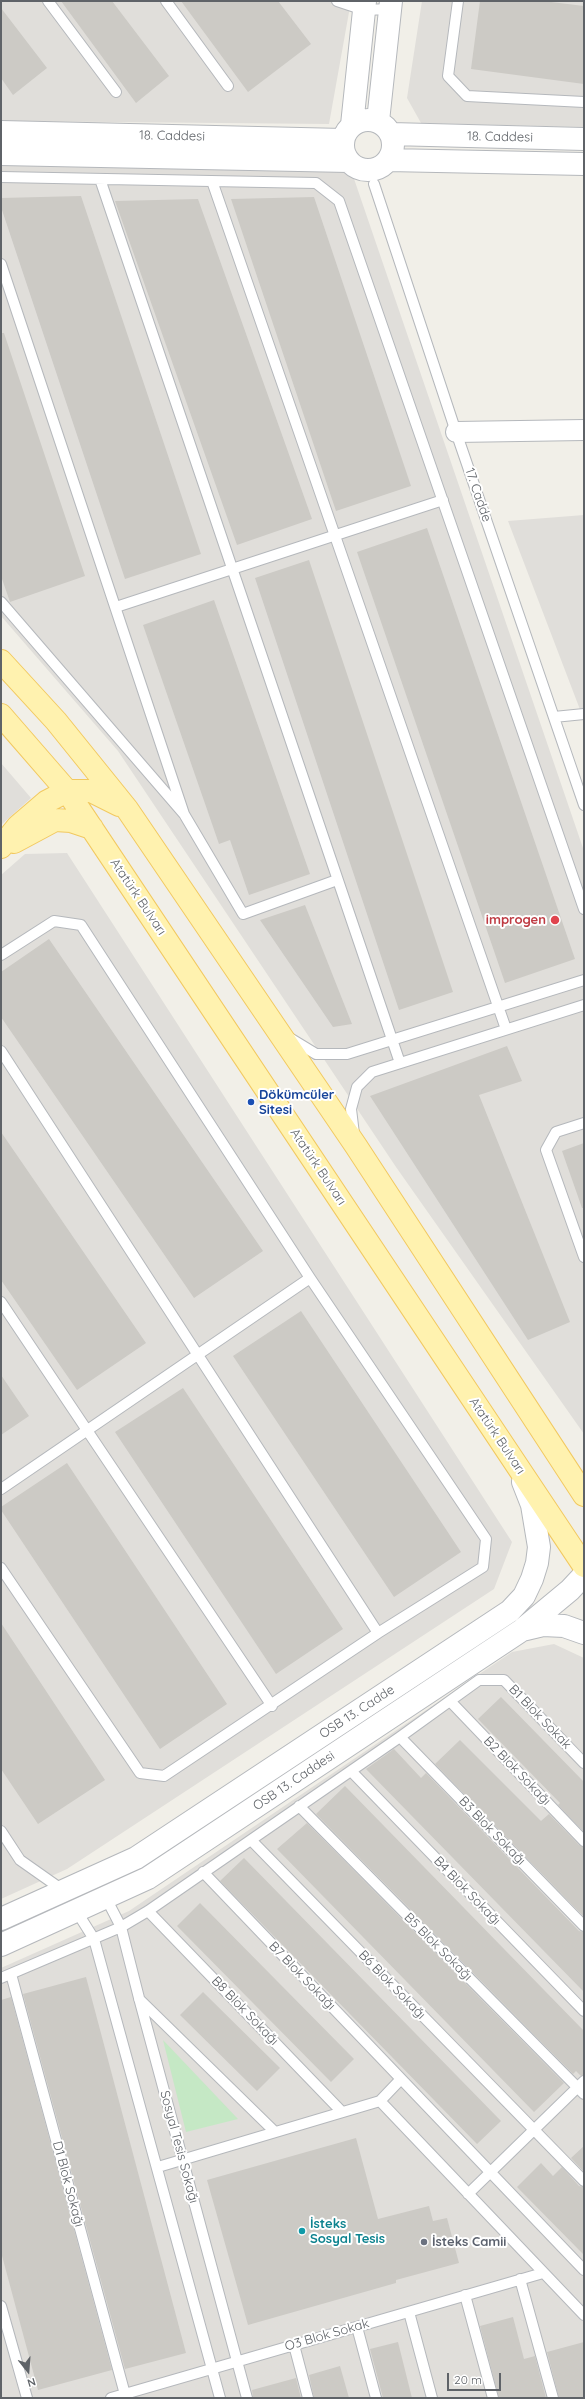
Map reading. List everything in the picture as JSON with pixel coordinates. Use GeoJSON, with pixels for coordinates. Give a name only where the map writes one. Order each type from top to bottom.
{"type":"FeatureCollection","features":[{"type":"Feature","properties":{"kind":"main road"},"geometry":{"type":"LineString","coordinates":[[1,661],[56,721],[127,810],[356,1146],[584,1495]]}},
{"type":"Feature","properties":{"kind":"main road","name":"Atatürk Bulvarı"},"geometry":{"type":"LineString","coordinates":[[1,715],[67,791],[584,1566]]}},
{"type":"Feature","properties":{"kind":"main road"},"geometry":{"type":"LineString","coordinates":[[1,848],[23,821],[46,802],[67,791],[91,791],[127,810]]}},
{"type":"Feature","properties":{"kind":"main road"},"geometry":{"type":"LineString","coordinates":[[1,848],[55,820],[71,821],[92,828]]}},
{"type":"Feature","properties":{"kind":"street"},"geometry":{"type":"LineString","coordinates":[[386,162],[393,148],[385,128],[390,5]]}},
{"type":"Feature","properties":{"kind":"street"},"geometry":{"type":"LineString","coordinates":[[361,171],[343,148],[348,133],[364,6]]}},
{"type":"Feature","properties":{"kind":"street"},"geometry":{"type":"LineString","coordinates":[[348,133],[364,120],[385,128]]}},
{"type":"Feature","properties":{"kind":"street","name":"18. Caddesi"},"geometry":{"type":"LineString","coordinates":[[385,128],[584,139]]}},
{"type":"Feature","properties":{"kind":"street","name":"18. Caddesi"},"geometry":{"type":"LineString","coordinates":[[1,132],[348,133]]}},
{"type":"Feature","properties":{"kind":"street"},"geometry":{"type":"LineString","coordinates":[[1,154],[361,171],[386,162],[584,164]]}},
{"type":"Feature","properties":{"kind":"street"},"geometry":{"type":"LineString","coordinates":[[456,432],[584,430]]}},
{"type":"Feature","properties":{"kind":"street","name":"OSB 13. Cadde"},"geometry":{"type":"LineString","coordinates":[[64,1891],[136,1858],[510,1611],[524,1596],[532,1579],[537,1563],[539,1547],[532,1505],[515,1462]]}},
{"type":"Feature","properties":{"kind":"street"},"geometry":{"type":"LineString","coordinates":[[522,1630],[570,1590],[584,1575]]}},
{"type":"Feature","properties":{"kind":"street","name":"OSB 13. Caddesi"},"geometry":{"type":"LineString","coordinates":[[1,1945],[77,1912],[148,1878],[522,1630],[544,1625],[564,1626],[584,1633]]}},
{"type":"Feature","properties":{"kind":"street"},"geometry":{"type":"LineString","coordinates":[[92,1878],[106,1898]]}},
{"type":"Feature","properties":{"kind":"street"},"geometry":{"type":"LineString","coordinates":[[1,1919],[64,1891],[77,1912]]}},
{"type":"Feature","properties":{"kind":"lane"},"geometry":{"type":"LineString","coordinates":[[48,1],[116,92]]}},
{"type":"Feature","properties":{"kind":"lane"},"geometry":{"type":"LineString","coordinates":[[166,1],[228,86]]}},
{"type":"Feature","properties":{"kind":"lane"},"geometry":{"type":"LineString","coordinates":[[337,1],[364,6],[390,5]]}},
{"type":"Feature","properties":{"kind":"lane"},"geometry":{"type":"LineString","coordinates":[[458,1],[448,76],[467,96],[584,102]]}},
{"type":"Feature","properties":{"kind":"lane","name":"17. Cadde"},"geometry":{"type":"LineString","coordinates":[[361,171],[456,432],[584,805]]}},
{"type":"Feature","properties":{"kind":"lane"},"geometry":{"type":"LineString","coordinates":[[1,177],[316,183],[339,201],[584,909]]}},
{"type":"Feature","properties":{"kind":"lane"},"geometry":{"type":"LineString","coordinates":[[100,179],[400,1063]]}},
{"type":"Feature","properties":{"kind":"lane"},"geometry":{"type":"LineString","coordinates":[[212,181],[506,1029]]}},
{"type":"Feature","properties":{"kind":"lane"},"geometry":{"type":"LineString","coordinates":[[1,264],[184,814]]}},
{"type":"Feature","properties":{"kind":"lane"},"geometry":{"type":"LineString","coordinates":[[116,607],[443,500]]}},
{"type":"Feature","properties":{"kind":"lane"},"geometry":{"type":"LineString","coordinates":[[1,602],[184,814],[243,914],[337,880]]}},
{"type":"Feature","properties":{"kind":"lane"},"geometry":{"type":"LineString","coordinates":[[554,717],[584,714]]}},
{"type":"Feature","properties":{"kind":"lane"},"geometry":{"type":"LineString","coordinates":[[1,956],[54,921],[81,925],[310,1278],[486,1538],[483,1568],[378,1633],[272,1706],[164,1776],[140,1773],[1,1568]]}},
{"type":"Feature","properties":{"kind":"lane"},"geometry":{"type":"LineString","coordinates":[[279,1032],[316,1054],[347,1054],[584,980]]}},
{"type":"Feature","properties":{"kind":"lane"},"geometry":{"type":"LineString","coordinates":[[356,1146],[351,1109],[357,1087],[372,1072],[584,1005]]}},
{"type":"Feature","properties":{"kind":"lane"},"geometry":{"type":"LineString","coordinates":[[1,1051],[378,1633]]}},
{"type":"Feature","properties":{"kind":"lane"},"geometry":{"type":"LineString","coordinates":[[584,1122],[556,1132],[546,1150],[584,1257]]}},
{"type":"Feature","properties":{"kind":"lane"},"geometry":{"type":"LineString","coordinates":[[1,1489],[198,1356],[310,1278]]}},
{"type":"Feature","properties":{"kind":"lane"},"geometry":{"type":"LineString","coordinates":[[1,1302],[86,1432],[272,1706]]}},
{"type":"Feature","properties":{"kind":"lane","name":"B1 Blok Sokak"},"geometry":{"type":"LineString","coordinates":[[6,1976],[94,1939],[148,1911],[400,1737],[479,1680],[504,1680],[584,1763]]}},
{"type":"Feature","properties":{"kind":"lane","name":"B2 Blok Sokağı"},"geometry":{"type":"LineString","coordinates":[[450,1701],[584,1841]]}},
{"type":"Feature","properties":{"kind":"lane","name":"B3 Blok Sokağı"},"geometry":{"type":"LineString","coordinates":[[400,1737],[584,1926]]}},
{"type":"Feature","properties":{"kind":"lane","name":"B4 Blok Sokağı"},"geometry":{"type":"LineString","coordinates":[[351,1771],[584,2011]]}},
{"type":"Feature","properties":{"kind":"lane","name":"B5 Blok Sokağı"},"geometry":{"type":"LineString","coordinates":[[299,1806],[582,2088]]}},
{"type":"Feature","properties":{"kind":"lane"},"geometry":{"type":"LineString","coordinates":[[1,1831],[20,1860],[64,1891]]}},
{"type":"Feature","properties":{"kind":"lane","name":"B6 Blok Sokağı"},"geometry":{"type":"LineString","coordinates":[[250,1840],[584,2181]]}},
{"type":"Feature","properties":{"kind":"lane","name":"B7 Blok Sokağı"},"geometry":{"type":"LineString","coordinates":[[203,1872],[584,2270]]}},
{"type":"Feature","properties":{"kind":"lane","name":"Sosyal Tesis Sokağı"},"geometry":{"type":"LineString","coordinates":[[106,1898],[121,1926],[182,2160],[247,2398]]}},
{"type":"Feature","properties":{"kind":"lane","name":"B8 Blok Sokağı"},"geometry":{"type":"LineString","coordinates":[[148,1911],[342,2112]]}},
{"type":"Feature","properties":{"kind":"lane","name":"Sosyal Tesis Sokağı"},"geometry":{"type":"LineString","coordinates":[[77,1912],[94,1939],[158,2167],[220,2398]]}},
{"type":"Feature","properties":{"kind":"lane","name":"D1 Blok Sokağı"},"geometry":{"type":"LineString","coordinates":[[6,1976],[126,2396]]}},
{"type":"Feature","properties":{"kind":"lane"},"geometry":{"type":"LineString","coordinates":[[139,1998],[275,2132]]}},
{"type":"Feature","properties":{"kind":"lane"},"geometry":{"type":"LineString","coordinates":[[158,2167],[380,2101],[401,2080]]}},
{"type":"Feature","properties":{"kind":"lane"},"geometry":{"type":"LineString","coordinates":[[468,2194],[534,2130],[582,2088]]}},
{"type":"Feature","properties":{"kind":"lane"},"geometry":{"type":"LineString","coordinates":[[380,2101],[584,2315]]}},
{"type":"Feature","properties":{"kind":"lane","name":"O3 Blok Sokak"},"geometry":{"type":"LineString","coordinates":[[111,2398],[126,2396],[237,2361],[543,2272]]}},
{"type":"Feature","properties":{"kind":"lane"},"geometry":{"type":"LineString","coordinates":[[520,2279],[553,2398]]}},
{"type":"Feature","properties":{"kind":"lane"},"geometry":{"type":"LineString","coordinates":[[464,2295],[494,2398]]}},
{"type":"Feature","properties":{"kind":"lane"},"geometry":{"type":"LineString","coordinates":[[1,2306],[27,2398]]}},
{"type":"Feature","properties":{"kind":"lane"},"geometry":{"type":"LineString","coordinates":[[409,2312],[432,2398]]}},
{"type":"Feature","properties":{"kind":"lane"},"geometry":{"type":"LineString","coordinates":[[357,2326],[376,2398]]}},
{"type":"Feature","properties":{"kind":"lane"},"geometry":{"type":"LineString","coordinates":[[294,2345],[308,2398]]}},
{"type":"Feature","properties":{"kind":"shaded area"},"geometry":{"type":"Polygon","coordinates":[[[1,1],[351,1],[329,124],[1,121],[1,1]]]}},
{"type":"Feature","properties":{"kind":"shaded area"},"geometry":{"type":"Polygon","coordinates":[[[422,1],[584,1],[584,127],[421,123],[407,98],[422,1]]]}},
{"type":"Feature","properties":{"kind":"shaded area"},"geometry":{"type":"Polygon","coordinates":[[[1,165],[351,170],[584,851],[584,1434],[396,1167],[118,751],[1,616],[1,165]]]}},
{"type":"Feature","properties":{"kind":"shaded area"},"geometry":{"type":"Polygon","coordinates":[[[584,515],[584,720],[508,521],[584,515]]]}},
{"type":"Feature","properties":{"kind":"shaded area"},"geometry":{"type":"Polygon","coordinates":[[[1,763],[31,798],[1,825],[1,763]]]}},
{"type":"Feature","properties":{"kind":"shaded area"},"geometry":{"type":"Polygon","coordinates":[[[67,853],[512,1542],[494,1589],[67,1869],[1,1899],[1,875],[25,854],[67,853]]]}},
{"type":"Feature","properties":{"kind":"shaded area"},"geometry":{"type":"Polygon","coordinates":[[[554,1644],[584,1658],[584,2398],[1,2398],[1,1968],[129,1911],[512,1652],[554,1644]]]}},
{"type":"Feature","properties":{"kind":"green space"},"geometry":{"type":"Polygon","coordinates":[[[163,2040],[238,2119],[186,2132],[163,2040]]]}},
{"type":"Feature","properties":{"kind":"building"},"geometry":{"type":"Polygon","coordinates":[[[61,1],[112,1],[169,76],[136,103],[61,1]]]}},
{"type":"Feature","properties":{"kind":"building"},"geometry":{"type":"Polygon","coordinates":[[[181,1],[278,1],[311,44],[248,92],[181,1]]]}},
{"type":"Feature","properties":{"kind":"building"},"geometry":{"type":"Polygon","coordinates":[[[480,1],[543,1],[584,6],[584,84],[471,69],[480,1]]]}},
{"type":"Feature","properties":{"kind":"building"},"geometry":{"type":"Polygon","coordinates":[[[1,8],[47,68],[13,95],[1,78],[1,8]]]}},
{"type":"Feature","properties":{"kind":"building"},"geometry":{"type":"Polygon","coordinates":[[[81,196],[201,554],[125,579],[1,207],[1,198],[81,196]]]}},
{"type":"Feature","properties":{"kind":"building"},"geometry":{"type":"Polygon","coordinates":[[[314,197],[411,486],[336,511],[231,199],[314,197]]]}},
{"type":"Feature","properties":{"kind":"building"},"geometry":{"type":"Polygon","coordinates":[[[198,199],[312,519],[237,545],[115,201],[198,199]]]}},
{"type":"Feature","properties":{"kind":"building"},"geometry":{"type":"Polygon","coordinates":[[[1,333],[4,333],[85,576],[10,602],[1,576],[1,333]]]}},
{"type":"Feature","properties":{"kind":"building"},"geometry":{"type":"Polygon","coordinates":[[[427,528],[575,959],[505,983],[357,552],[427,528]]]}},
{"type":"Feature","properties":{"kind":"building"},"geometry":{"type":"Polygon","coordinates":[[[309,560],[453,992],[399,1010],[255,578],[309,560]]]}},
{"type":"Feature","properties":{"kind":"building"},"geometry":{"type":"Polygon","coordinates":[[[214,600],[310,874],[249,895],[230,840],[219,844],[143,625],[214,600]]]}},
{"type":"Feature","properties":{"kind":"building"},"geometry":{"type":"Polygon","coordinates":[[[305,905],[352,1024],[333,1027],[260,920],[305,905]]]}},
{"type":"Feature","properties":{"kind":"building"},"geometry":{"type":"Polygon","coordinates":[[[49,939],[263,1251],[194,1298],[1,1017],[1,972],[49,939]]]}},
{"type":"Feature","properties":{"kind":"building"},"geometry":{"type":"Polygon","coordinates":[[[507,1046],[522,1081],[479,1095],[570,1322],[528,1340],[370,1096],[507,1046]]]}},
{"type":"Feature","properties":{"kind":"building"},"geometry":{"type":"Polygon","coordinates":[[[1,1132],[146,1343],[77,1390],[1,1280],[1,1132]]]}},
{"type":"Feature","properties":{"kind":"building"},"geometry":{"type":"Polygon","coordinates":[[[584,1143],[584,1208],[582,1208],[562,1151],[584,1143]]]}},
{"type":"Feature","properties":{"kind":"building"},"geometry":{"type":"Polygon","coordinates":[[[301,1311],[461,1552],[394,1597],[233,1356],[301,1311]]]}},
{"type":"Feature","properties":{"kind":"building"},"geometry":{"type":"Polygon","coordinates":[[[1,1375],[29,1416],[1,1435],[1,1375]]]}},
{"type":"Feature","properties":{"kind":"building"},"geometry":{"type":"Polygon","coordinates":[[[183,1388],[343,1629],[276,1674],[115,1432],[183,1388]]]}},
{"type":"Feature","properties":{"kind":"building"},"geometry":{"type":"Polygon","coordinates":[[[67,1463],[227,1704],[160,1749],[1,1510],[1,1507],[67,1463]]]}},
{"type":"Feature","properties":{"kind":"building"},"geometry":{"type":"Polygon","coordinates":[[[1,1623],[105,1780],[38,1824],[1,1769],[1,1623]]]}},
{"type":"Feature","properties":{"kind":"building"},"geometry":{"type":"Polygon","coordinates":[[[501,1697],[584,1782],[584,1832],[558,1805],[560,1803],[478,1719],[501,1697]]]}},
{"type":"Feature","properties":{"kind":"building"},"geometry":{"type":"Polygon","coordinates":[[[460,1740],[541,1821],[549,1814],[579,1845],[584,1847],[584,1917],[435,1764],[460,1740]]]}},
{"type":"Feature","properties":{"kind":"building"},"geometry":{"type":"Polygon","coordinates":[[[394,1749],[421,1778],[426,1773],[579,1931],[584,1932],[584,1992],[366,1769],[394,1749]]]}},
{"type":"Feature","properties":{"kind":"building"},"geometry":{"type":"Polygon","coordinates":[[[345,1786],[584,2031],[584,2075],[581,2076],[576,2071],[573,2074],[316,1814],[345,1786]]]}},
{"type":"Feature","properties":{"kind":"building"},"geometry":{"type":"Polygon","coordinates":[[[307,1823],[564,2083],[534,2112],[277,1849],[307,1823]]]}},
{"type":"Feature","properties":{"kind":"building"},"geometry":{"type":"Polygon","coordinates":[[[244,1858],[501,2121],[477,2144],[220,1881],[244,1858]]]}},
{"type":"Feature","properties":{"kind":"building"},"geometry":{"type":"Polygon","coordinates":[[[200,1903],[354,2059],[331,2082],[177,1926],[200,1903]]]}},
{"type":"Feature","properties":{"kind":"building"},"geometry":{"type":"Polygon","coordinates":[[[86,1977],[186,2353],[125,2369],[23,1994],[86,1977]]]}},
{"type":"Feature","properties":{"kind":"building"},"geometry":{"type":"Polygon","coordinates":[[[203,1992],[280,2068],[257,2091],[180,2015],[203,1992]]]}},
{"type":"Feature","properties":{"kind":"building"},"geometry":{"type":"Polygon","coordinates":[[[11,1997],[112,2370],[38,2390],[1,2252],[1,2000],[11,1997]]]}},
{"type":"Feature","properties":{"kind":"building","name":"İsteks Sosyal Tesis"},"geometry":{"type":"Polygon","coordinates":[[[356,2138],[378,2219],[429,2206],[433,2221],[447,2218],[459,2263],[396,2280],[396,2283],[248,2325],[207,2180],[356,2138]]]}},
{"type":"Feature","properties":{"kind":"building"},"geometry":{"type":"Polygon","coordinates":[[[584,2146],[584,2172],[571,2158],[584,2146]]]}},
{"type":"Feature","properties":{"kind":"building"},"geometry":{"type":"Polygon","coordinates":[[[541,2163],[553,2176],[562,2167],[579,2186],[584,2187],[584,2255],[517,2187],[541,2163]]]}},
{"type":"Feature","properties":{"kind":"building"},"geometry":{"type":"Polygon","coordinates":[[[513,2317],[524,2359],[535,2356],[546,2398],[499,2398],[480,2326],[513,2317]]]}},
{"type":"Feature","properties":{"kind":"building"},"geometry":{"type":"Polygon","coordinates":[[[398,2342],[412,2398],[383,2398],[370,2349],[398,2342]]]}},
{"type":"Feature","properties":{"kind":"building"},"geometry":{"type":"Polygon","coordinates":[[[584,2342],[584,2398],[559,2398],[547,2352],[584,2342]]]}},
{"type":"Feature","properties":{"kind":"building"},"geometry":{"type":"Polygon","coordinates":[[[340,2366],[349,2398],[314,2398],[309,2375],[340,2366]]]}},
{"type":"Feature","properties":{"kind":"building"},"geometry":{"type":"Polygon","coordinates":[[[296,2378],[301,2398],[253,2398],[252,2390],[296,2378]]]}},
{"type":"Feature","properties":{"kind":"place","name":"improgen"},"geometry":{"type":"Point","coordinates":[555,920]}},
{"type":"Feature","properties":{"kind":"place","name":"Dökümcüler Sitesi"},"geometry":{"type":"Point","coordinates":[251,1102]}},
{"type":"Feature","properties":{"kind":"place","name":"İsteks Sosyal Tesis"},"geometry":{"type":"Point","coordinates":[302,2231]}},
{"type":"Feature","properties":{"kind":"place","name":"İsteks Camii"},"geometry":{"type":"Point","coordinates":[424,2242]}}]}
